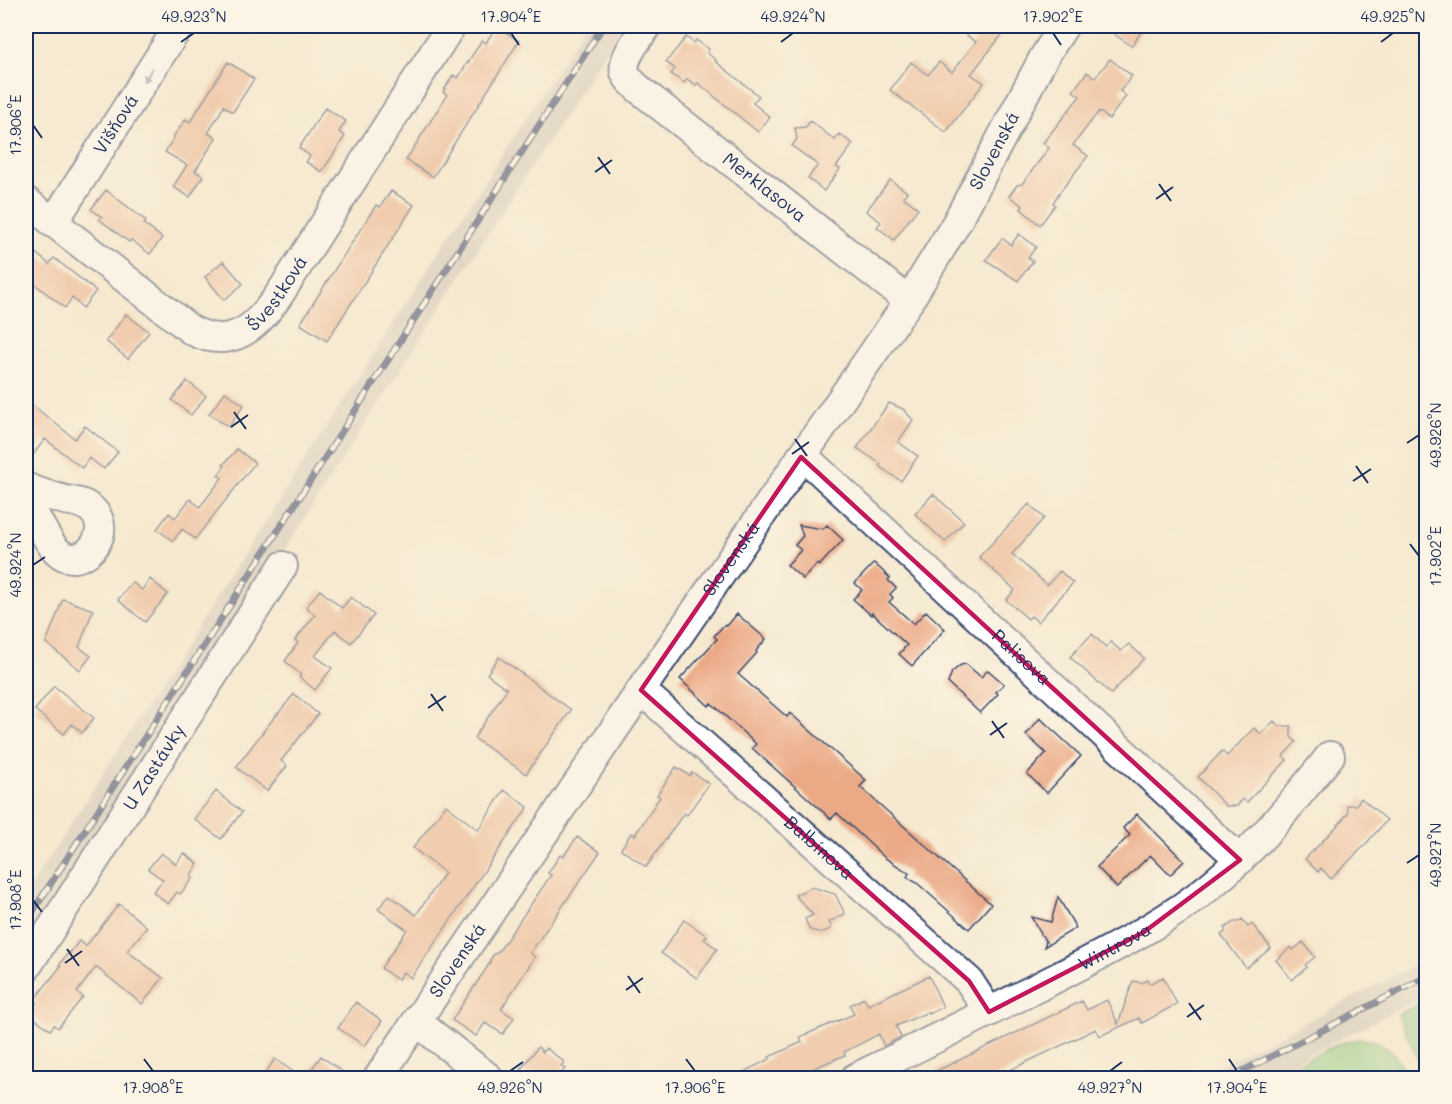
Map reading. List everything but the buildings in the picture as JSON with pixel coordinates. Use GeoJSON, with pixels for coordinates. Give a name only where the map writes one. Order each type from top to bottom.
{"type":"FeatureCollection","features":[{"type":"Feature","properties":{"kind":"street","name":"Višňová"},"geometry":{"type":"LineString","coordinates":[[53,223],[179,26]]}},
{"type":"Feature","properties":{"kind":"street","name":"Švestková"},"geometry":{"type":"LineString","coordinates":[[26,201],[191,330],[200,335],[216,338],[242,334],[261,318],[279,295],[451,26]]}},
{"type":"Feature","properties":{"kind":"street","name":"Merklasova"},"geometry":{"type":"LineString","coordinates":[[647,26],[625,62],[624,70],[631,81],[909,301]]}},
{"type":"Feature","properties":{"kind":"street","name":"Slovenská"},"geometry":{"type":"LineString","coordinates":[[378,1078],[909,301],[957,222],[1044,57],[1064,26]]}},
{"type":"Feature","properties":{"kind":"street","name":"Palisova"},"geometry":{"type":"LineString","coordinates":[[801,457],[817,469],[1240,860]]}},
{"type":"Feature","properties":{"kind":"street"},"geometry":{"type":"LineString","coordinates":[[26,487],[84,504],[96,516],[100,524],[101,533],[97,543],[82,556],[65,556],[58,552],[26,499]]}},
{"type":"Feature","properties":{"kind":"street","name":"U Zastávky"},"geometry":{"type":"LineString","coordinates":[[26,968],[282,566]]}},
{"type":"Feature","properties":{"kind":"street","name":"Balbínova"},"geometry":{"type":"LineString","coordinates":[[641,690],[969,981],[989,1012]]}},
{"type":"Feature","properties":{"kind":"street","name":"Wintrova"},"geometry":{"type":"LineString","coordinates":[[855,1078],[1144,932],[1174,913],[1210,887],[1240,860],[1270,829],[1330,756]]}},
{"type":"Feature","properties":{"kind":"street"},"geometry":{"type":"LineString","coordinates":[[417,1022],[489,1078]]}},
{"type":"Feature","properties":{"kind":"highlighted area"},"geometry":{"type":"Polygon","coordinates":[[[801,457],[1240,860],[1144,932],[989,1012],[969,981],[641,690],[801,457]]]}},
{"type":"Feature","properties":{"kind":"shaded area"},"geometry":{"type":"Polygon","coordinates":[[[585,26],[622,26],[26,951],[26,893],[585,26]]]}},
{"type":"Feature","properties":{"kind":"shaded area"},"geometry":{"type":"Polygon","coordinates":[[[1426,960],[1426,995],[1263,1078],[1195,1078],[1426,960]]]}},
{"type":"Feature","properties":{"kind":"green space"},"geometry":{"type":"Polygon","coordinates":[[[1426,1001],[1426,1078],[1398,1014],[1426,1001]]]}},
{"type":"Feature","properties":{"kind":"green space"},"geometry":{"type":"Polygon","coordinates":[[[1360,1039],[1370,1040],[1390,1050],[1400,1062],[1408,1078],[1270,1078],[1340,1043],[1360,1039]]]}},
{"type":"Feature","properties":{"kind":"railway"},"geometry":{"type":"LineString","coordinates":[[26,922],[603,26]]}},
{"type":"Feature","properties":{"kind":"railway"},"geometry":{"type":"LineString","coordinates":[[1229,1078],[1426,977]]}}]}
